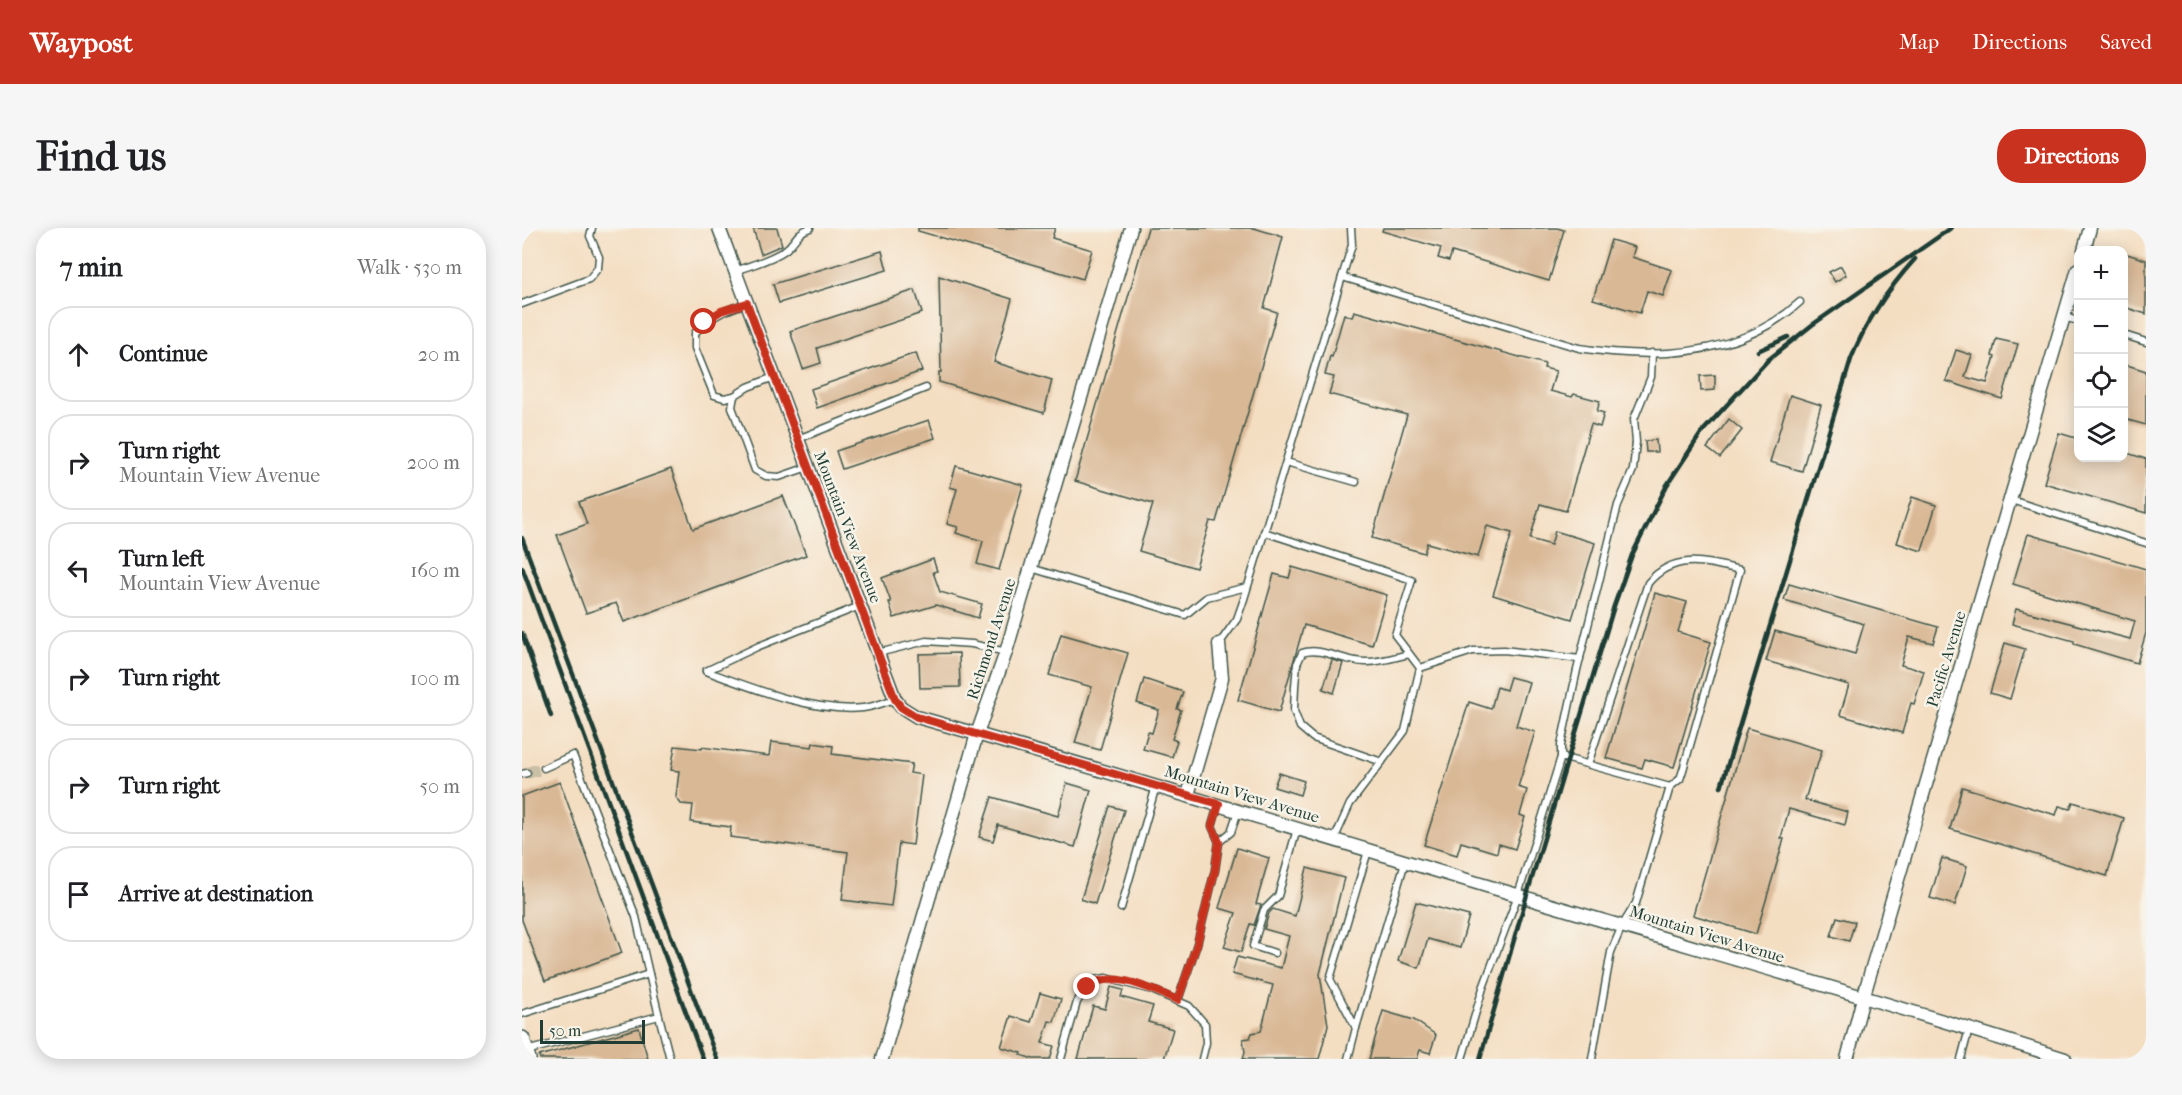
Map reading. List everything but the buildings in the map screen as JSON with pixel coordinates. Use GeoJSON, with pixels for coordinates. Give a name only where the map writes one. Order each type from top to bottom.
{"type":"FeatureCollection","features":[{"type":"Feature","properties":{"kind":"street","name":"Mountain View Avenue"},"geometry":{"type":"LineString","coordinates":[[719,228],[895,699],[901,707],[917,717],[1156,785],[1368,851],[1970,1028],[2065,1059]]}},
{"type":"Feature","properties":{"kind":"street","name":"Richmond Avenue"},"geometry":{"type":"LineString","coordinates":[[882,1059],[977,734],[1006,652],[1131,228]]}},
{"type":"Feature","properties":{"kind":"street"},"geometry":{"type":"LineString","coordinates":[[2085,246],[2090,228]]}},
{"type":"Feature","properties":{"kind":"street","name":"Pacific Avenue"},"geometry":{"type":"LineString","coordinates":[[1847,1059],[2074,284]]}},
{"type":"Feature","properties":{"kind":"street"},"geometry":{"type":"LineString","coordinates":[[1188,795],[1222,678],[1219,644]]}},
{"type":"Feature","properties":{"kind":"lane"},"geometry":{"type":"LineString","coordinates":[[522,304],[589,279],[598,268],[599,257],[590,236],[592,228]]}},
{"type":"Feature","properties":{"kind":"lane"},"geometry":{"type":"LineString","coordinates":[[735,271],[787,249],[801,231],[810,228]]}},
{"type":"Feature","properties":{"kind":"lane"},"geometry":{"type":"LineString","coordinates":[[1219,644],[1237,619],[1352,245],[1351,228]]}},
{"type":"Feature","properties":{"kind":"lane"},"geometry":{"type":"LineString","coordinates":[[1342,277],[1579,348],[1617,354],[1693,351],[1741,339],[1765,330],[1800,302]]}},
{"type":"Feature","properties":{"kind":"lane"},"geometry":{"type":"LineString","coordinates":[[747,303],[721,311],[704,322],[695,333],[694,348],[714,395],[723,398],[735,396],[748,387],[774,377]]}},
{"type":"Feature","properties":{"kind":"lane"},"geometry":{"type":"LineString","coordinates":[[2064,317],[2074,320]]}},
{"type":"Feature","properties":{"kind":"lane"},"geometry":{"type":"LineString","coordinates":[[2128,336],[2146,342]]}},
{"type":"Feature","properties":{"kind":"lane"},"geometry":{"type":"LineString","coordinates":[[1462,1059],[1483,988],[1518,895],[1561,757],[1561,745],[1580,659],[1618,506],[1633,470],[1636,441],[1634,419],[1651,377],[1652,353]]}},
{"type":"Feature","properties":{"kind":"lane"},"geometry":{"type":"LineString","coordinates":[[797,439],[926,388]]}},
{"type":"Feature","properties":{"kind":"lane"},"geometry":{"type":"LineString","coordinates":[[735,396],[732,407],[755,470],[766,476],[779,477],[808,467]]}},
{"type":"Feature","properties":{"kind":"lane"},"geometry":{"type":"LineString","coordinates":[[1286,462],[1356,482]]}},
{"type":"Feature","properties":{"kind":"lane"},"geometry":{"type":"LineString","coordinates":[[2011,500],[2146,543]]}},
{"type":"Feature","properties":{"kind":"lane"},"geometry":{"type":"LineString","coordinates":[[1264,532],[1412,580],[1395,635],[1419,668],[1405,731],[1350,804],[1334,840]]}},
{"type":"Feature","properties":{"kind":"lane"},"geometry":{"type":"LineString","coordinates":[[1588,764],[1648,583],[1657,572],[1677,564],[1700,560],[1740,570],[1680,779],[1670,787],[1636,903],[1622,926],[1611,952],[1592,1059]]}},
{"type":"Feature","properties":{"kind":"lane"},"geometry":{"type":"LineString","coordinates":[[1030,568],[1185,615],[1207,597],[1247,587]]}},
{"type":"Feature","properties":{"kind":"lane"},"geometry":{"type":"LineString","coordinates":[[860,606],[759,646],[706,671],[768,694],[838,709],[866,708],[895,699]]}},
{"type":"Feature","properties":{"kind":"lane"},"geometry":{"type":"LineString","coordinates":[[877,653],[926,641],[972,644],[1006,652]]}},
{"type":"Feature","properties":{"kind":"lane"},"geometry":{"type":"LineString","coordinates":[[1382,762],[1313,738],[1300,727],[1294,711],[1297,664],[1302,654],[1312,650],[1367,662],[1409,654]]}},
{"type":"Feature","properties":{"kind":"lane"},"geometry":{"type":"LineString","coordinates":[[1419,668],[1473,651],[1504,650],[1580,659]]}},
{"type":"Feature","properties":{"kind":"lane"},"geometry":{"type":"LineString","coordinates":[[544,768],[573,756],[636,917],[670,1059]]}},
{"type":"Feature","properties":{"kind":"lane"},"geometry":{"type":"LineString","coordinates":[[1561,757],[1670,787]]}},
{"type":"Feature","properties":{"kind":"lane"},"geometry":{"type":"LineString","coordinates":[[1121,908],[1156,785]]}},
{"type":"Feature","properties":{"kind":"lane"},"geometry":{"type":"LineString","coordinates":[[1178,1000],[1197,944],[1215,870],[1219,842],[1212,826],[1219,804]]}},
{"type":"Feature","properties":{"kind":"lane"},"geometry":{"type":"LineString","coordinates":[[1219,842],[1231,832],[1238,810]]}},
{"type":"Feature","properties":{"kind":"lane"},"geometry":{"type":"LineString","coordinates":[[1275,953],[1253,946],[1264,910],[1278,896],[1297,828]]}},
{"type":"Feature","properties":{"kind":"lane"},"geometry":{"type":"LineString","coordinates":[[1356,1028],[1330,979],[1368,851]]}},
{"type":"Feature","properties":{"kind":"lane"},"geometry":{"type":"LineString","coordinates":[[1348,1059],[1405,862]]}},
{"type":"Feature","properties":{"kind":"lane"},"geometry":{"type":"LineString","coordinates":[[522,1014],[649,974]]}},
{"type":"Feature","properties":{"kind":"lane"},"geometry":{"type":"LineString","coordinates":[[1061,1059],[1077,1002],[1095,980],[1107,978],[1124,981],[1189,1006],[1205,1024],[1206,1043],[1202,1059]]}},
{"type":"Feature","properties":{"kind":"lane"},"geometry":{"type":"LineString","coordinates":[[525,1050],[659,1016]]}},
{"type":"Feature","properties":{"kind":"lane"},"geometry":{"type":"LineString","coordinates":[[1961,1059],[1970,1028]]}},
{"type":"Feature","properties":{"kind":"tunnel"},"geometry":{"type":"LineString","coordinates":[[527,773],[544,768]]}},
{"type":"Feature","properties":{"kind":"railway"},"geometry":{"type":"LineString","coordinates":[[1480,1059],[1614,606],[1632,555],[1667,485],[1702,432],[1768,360],[1812,325],[1951,228]]}},
{"type":"Feature","properties":{"kind":"railway"},"geometry":{"type":"LineString","coordinates":[[1721,787],[1851,359],[1878,306],[1915,259]]}},
{"type":"Feature","properties":{"kind":"railway"},"geometry":{"type":"LineString","coordinates":[[1758,351],[1788,337]]}},
{"type":"Feature","properties":{"kind":"railway"},"geometry":{"type":"LineString","coordinates":[[522,538],[717,1059]]}},
{"type":"Feature","properties":{"kind":"railway"},"geometry":{"type":"LineString","coordinates":[[522,567],[703,1059]]}},
{"type":"Feature","properties":{"kind":"railway"},"geometry":{"type":"LineString","coordinates":[[522,633],[551,716]]}},
{"type":"Feature","properties":{"kind":"route"},"geometry":{"type":"LineString","coordinates":[[704,322],[721,311],[747,303],[895,699],[901,707],[917,717],[1219,804],[1212,826],[1219,842],[1215,870],[1197,944],[1178,1000],[1124,981],[1107,978],[1095,980],[1087,987]]}}]}
